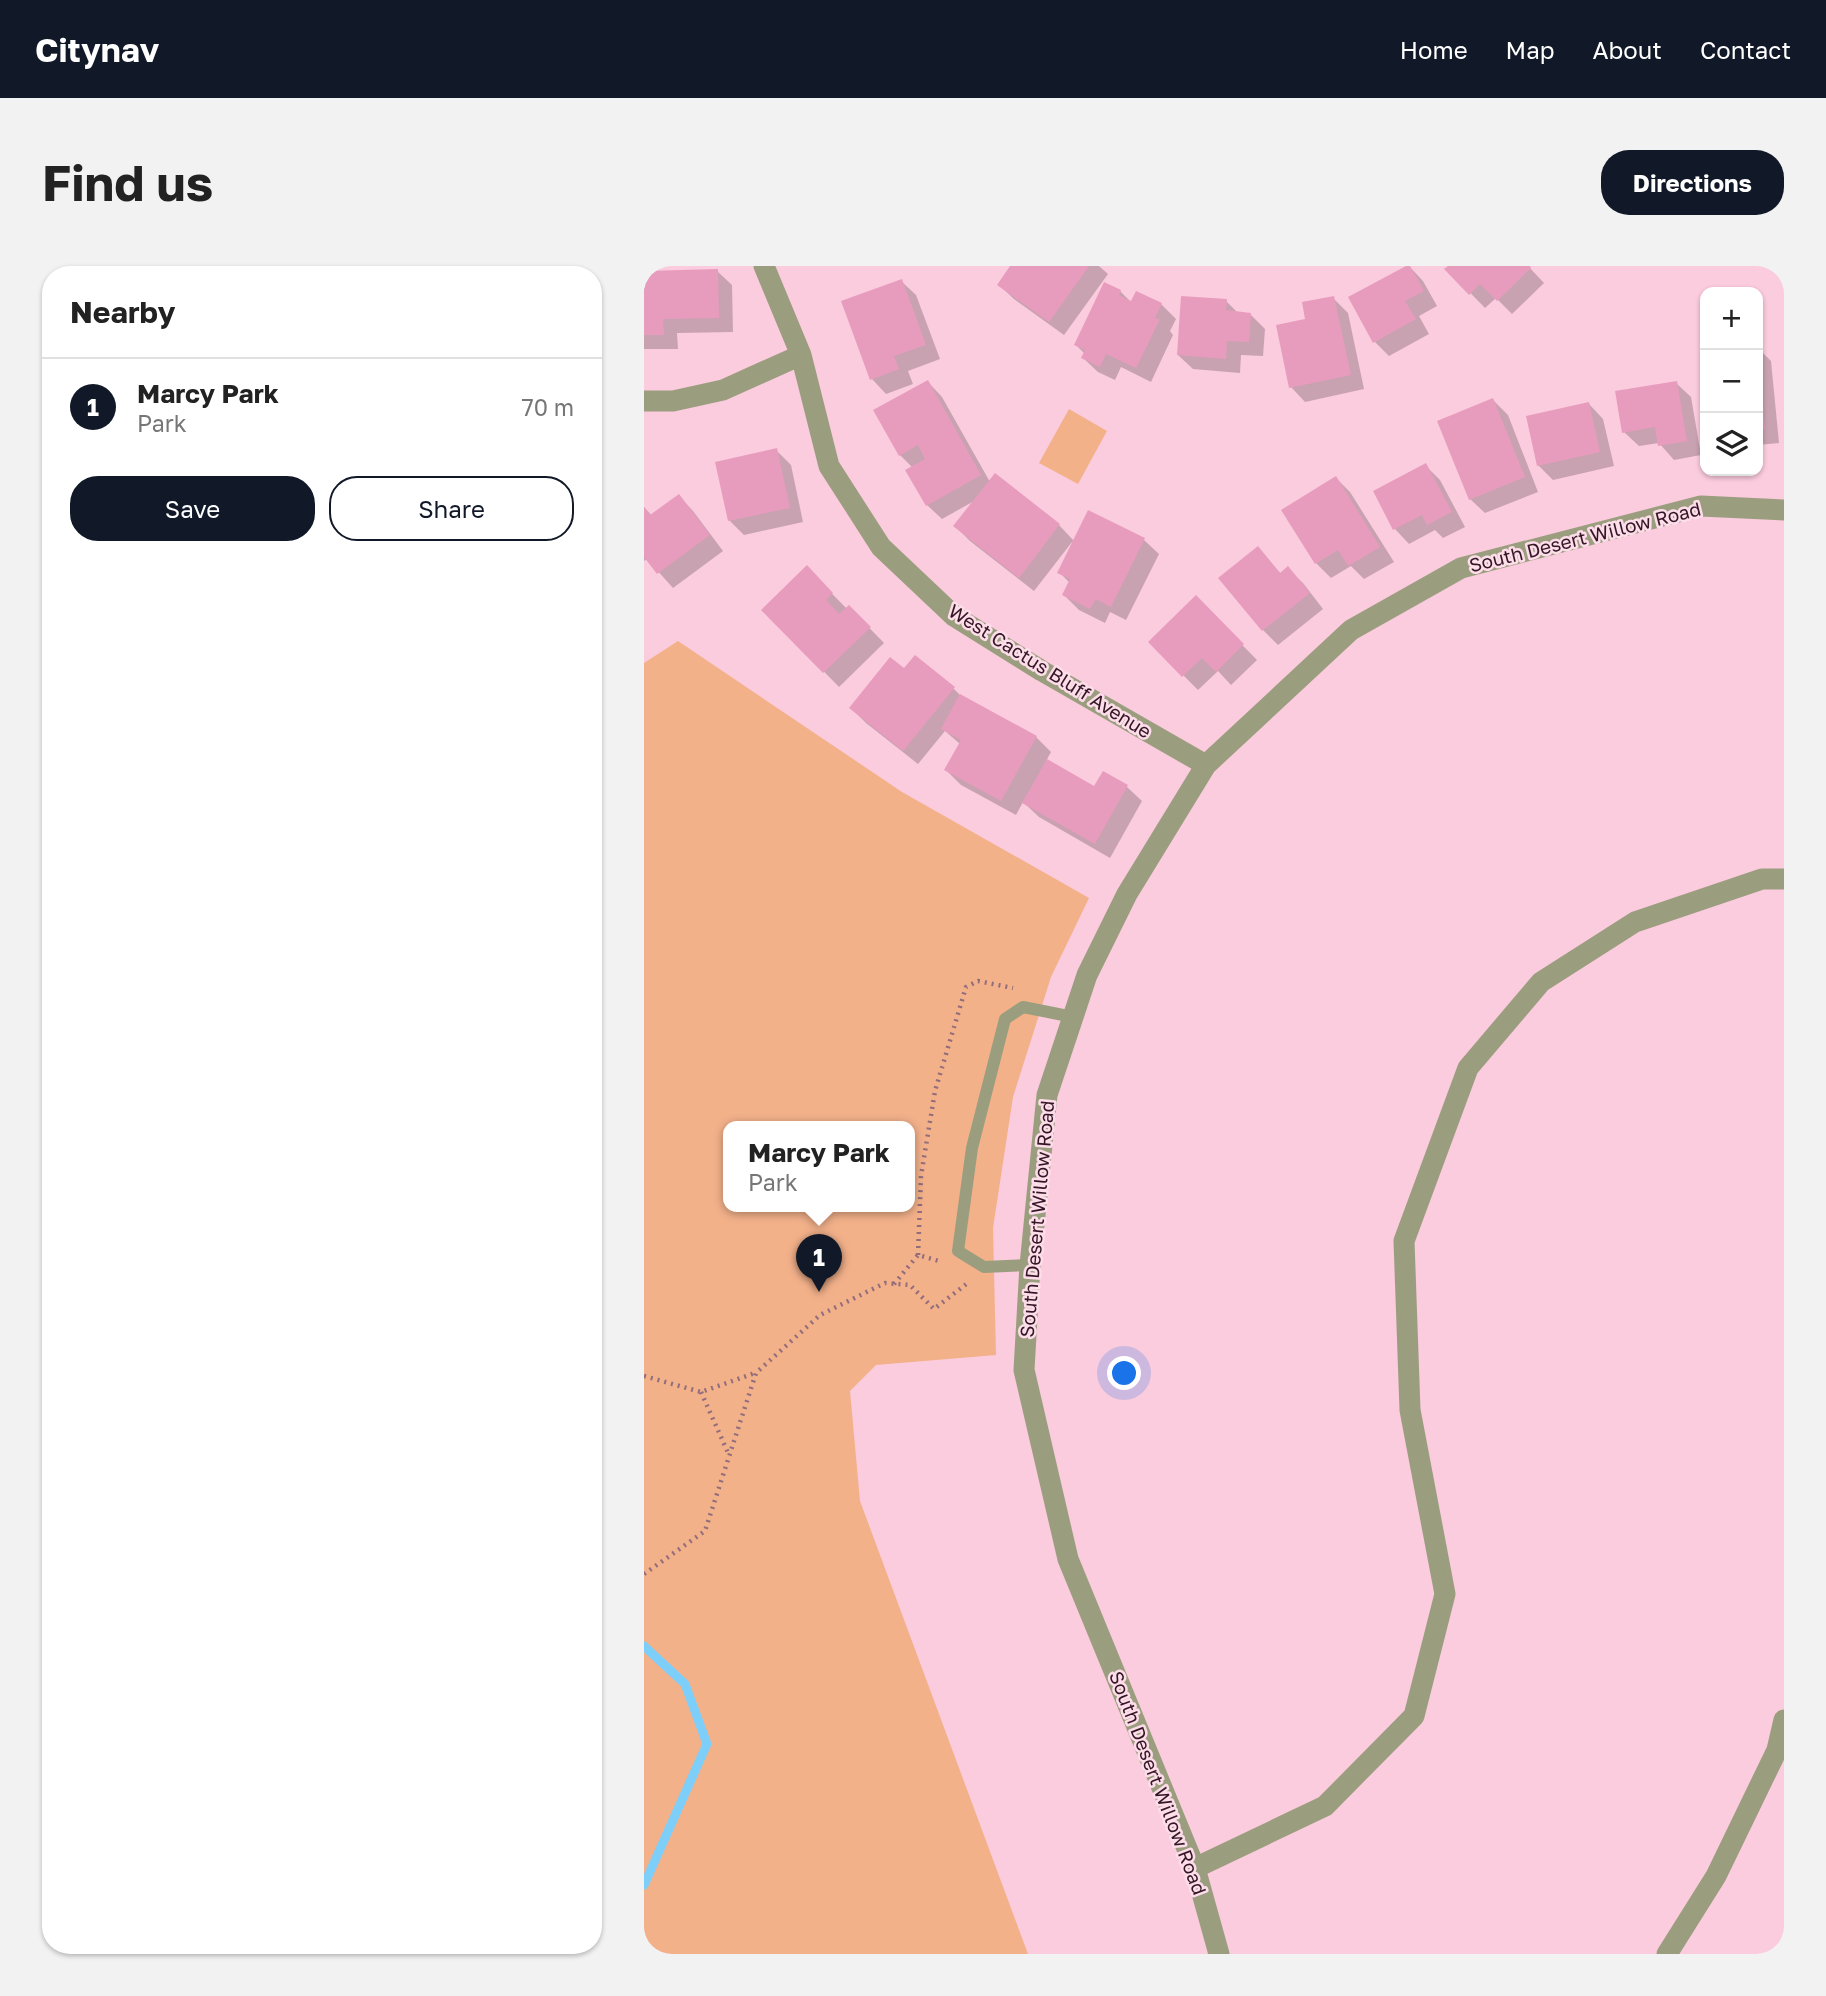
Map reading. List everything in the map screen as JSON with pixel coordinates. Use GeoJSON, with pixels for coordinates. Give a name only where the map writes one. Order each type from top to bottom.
{"type":"FeatureCollection","features":[{"type":"Feature","properties":{"kind":"street","name":"West Cactus Bluff Avenue"},"geometry":{"type":"LineString","coordinates":[[764,266],[801,355],[829,466],[881,547],[954,616],[1042,671],[1206,765]]}},
{"type":"Feature","properties":{"kind":"street"},"geometry":{"type":"LineString","coordinates":[[644,401],[673,401],[723,390],[801,355]]}},
{"type":"Feature","properties":{"kind":"street","name":"South Desert Willow Road"},"geometry":{"type":"LineString","coordinates":[[1219,1954],[1195,1868],[1068,1559],[1024,1370],[1030,1265],[1047,1095],[1087,975],[1127,894],[1206,765],[1351,630],[1461,568],[1701,506],[1784,510]]}},
{"type":"Feature","properties":{"kind":"street"},"geometry":{"type":"LineString","coordinates":[[1195,1868],[1325,1806],[1414,1716],[1444,1594],[1410,1410],[1404,1241],[1468,1068],[1541,982],[1635,922],[1762,879],[1784,879]]}},
{"type":"Feature","properties":{"kind":"street"},"geometry":{"type":"LineString","coordinates":[[1667,1954],[1716,1876],[1777,1750],[1784,1720]]}},
{"type":"Feature","properties":{"kind":"lane"},"geometry":{"type":"LineString","coordinates":[[1030,1265],[984,1267],[958,1251],[972,1148],[1005,1019],[1023,1007],[1073,1017]]}},
{"type":"Feature","properties":{"kind":"path"},"geometry":{"type":"LineString","coordinates":[[894,1284],[918,1255],[921,1176],[935,1091],[966,987],[978,981],[1025,990]]}},
{"type":"Feature","properties":{"kind":"path"},"geometry":{"type":"LineString","coordinates":[[918,1255],[944,1262]]}},
{"type":"Feature","properties":{"kind":"path"},"geometry":{"type":"LineString","coordinates":[[959,1276],[967,1282],[979,1283]]}},
{"type":"Feature","properties":{"kind":"path"},"geometry":{"type":"LineString","coordinates":[[644,1376],[701,1392],[755,1373],[820,1315],[885,1283],[910,1285],[934,1309],[967,1282]]}},
{"type":"Feature","properties":{"kind":"path"},"geometry":{"type":"LineString","coordinates":[[644,1574],[705,1531],[755,1373]]}},
{"type":"Feature","properties":{"kind":"path"},"geometry":{"type":"LineString","coordinates":[[701,1392],[729,1455]]}},
{"type":"Feature","properties":{"kind":"shaded area"},"geometry":{"type":"Polygon","coordinates":[[[1069,409],[1107,431],[1078,484],[1039,463],[1069,409]]]}},
{"type":"Feature","properties":{"kind":"shaded area"},"geometry":{"type":"Polygon","coordinates":[[[678,641],[902,792],[1089,898],[1051,977],[1013,1097],[993,1228],[996,1355],[876,1365],[850,1391],[860,1501],[1028,1954],[644,1954],[644,663],[678,641]]]}},
{"type":"Feature","properties":{"kind":"building"},"geometry":{"type":"Polygon","coordinates":[[[1010,266],[1089,266],[1049,322],[997,285],[1010,266]]]}},
{"type":"Feature","properties":{"kind":"building"},"geometry":{"type":"Polygon","coordinates":[[[1410,266],[1424,291],[1405,301],[1416,319],[1373,343],[1348,297],[1410,266]]]}},
{"type":"Feature","properties":{"kind":"building"},"geometry":{"type":"Polygon","coordinates":[[[1448,266],[1531,268],[1497,301],[1480,284],[1469,295],[1444,269],[1448,266]]]}},
{"type":"Feature","properties":{"kind":"building"},"geometry":{"type":"Polygon","coordinates":[[[718,269],[719,318],[663,319],[664,335],[644,335],[644,271],[718,269]]]}},
{"type":"Feature","properties":{"kind":"building"},"geometry":{"type":"Polygon","coordinates":[[[902,279],[926,345],[894,356],[899,369],[870,380],[841,301],[902,279]]]}},
{"type":"Feature","properties":{"kind":"building"},"geometry":{"type":"Polygon","coordinates":[[[1104,282],[1121,290],[1119,295],[1131,301],[1136,291],[1162,303],[1155,318],[1160,319],[1136,368],[1106,354],[1100,367],[1081,358],[1085,350],[1074,345],[1104,282]]]}},
{"type":"Feature","properties":{"kind":"building"},"geometry":{"type":"Polygon","coordinates":[[[1181,296],[1227,299],[1226,310],[1251,313],[1249,342],[1227,341],[1226,359],[1177,355],[1181,296]]]}},
{"type":"Feature","properties":{"kind":"building"},"geometry":{"type":"Polygon","coordinates":[[[1334,296],[1351,375],[1289,388],[1276,325],[1305,319],[1302,302],[1334,296]]]}},
{"type":"Feature","properties":{"kind":"building"},"geometry":{"type":"Polygon","coordinates":[[[928,380],[981,475],[926,506],[905,470],[925,459],[918,445],[899,456],[873,410],[928,380]]]}},
{"type":"Feature","properties":{"kind":"building"},"geometry":{"type":"Polygon","coordinates":[[[1677,381],[1687,441],[1658,446],[1655,427],[1622,433],[1615,391],[1677,381]]]}},
{"type":"Feature","properties":{"kind":"building"},"geometry":{"type":"Polygon","coordinates":[[[1493,398],[1525,477],[1469,500],[1437,421],[1493,398]]]}},
{"type":"Feature","properties":{"kind":"building"},"geometry":{"type":"Polygon","coordinates":[[[1589,402],[1600,452],[1537,466],[1526,416],[1589,402]]]}},
{"type":"Feature","properties":{"kind":"building"},"geometry":{"type":"Polygon","coordinates":[[[777,448],[790,508],[728,521],[715,462],[777,448]]]}},
{"type":"Feature","properties":{"kind":"building"},"geometry":{"type":"Polygon","coordinates":[[[1426,463],[1452,512],[1427,525],[1422,515],[1393,530],[1373,491],[1426,463]]]}},
{"type":"Feature","properties":{"kind":"building"},"geometry":{"type":"Polygon","coordinates":[[[995,473],[1060,524],[1019,578],[953,526],[995,473]]]}},
{"type":"Feature","properties":{"kind":"building"},"geometry":{"type":"Polygon","coordinates":[[[1336,476],[1380,547],[1348,566],[1338,550],[1315,564],[1281,510],[1336,476]]]}},
{"type":"Feature","properties":{"kind":"building"},"geometry":{"type":"Polygon","coordinates":[[[679,494],[710,535],[657,574],[644,557],[644,507],[650,515],[679,494]]]}},
{"type":"Feature","properties":{"kind":"building"},"geometry":{"type":"Polygon","coordinates":[[[1088,510],[1145,538],[1111,607],[1096,599],[1090,609],[1062,595],[1070,579],[1057,573],[1088,510]]]}},
{"type":"Feature","properties":{"kind":"building"},"geometry":{"type":"Polygon","coordinates":[[[1258,546],[1280,573],[1288,566],[1310,593],[1262,631],[1218,578],[1258,546]]]}},
{"type":"Feature","properties":{"kind":"building"},"geometry":{"type":"Polygon","coordinates":[[[807,565],[833,593],[826,600],[839,614],[849,605],[871,627],[823,673],[761,610],[807,565]]]}},
{"type":"Feature","properties":{"kind":"building"},"geometry":{"type":"Polygon","coordinates":[[[1196,595],[1244,644],[1216,672],[1202,658],[1182,677],[1148,642],[1196,595]]]}},
{"type":"Feature","properties":{"kind":"building"},"geometry":{"type":"Polygon","coordinates":[[[915,655],[955,687],[903,751],[849,708],[890,657],[904,668],[915,655]]]}},
{"type":"Feature","properties":{"kind":"building"},"geometry":{"type":"Polygon","coordinates":[[[960,694],[1037,736],[1001,801],[944,770],[961,740],[941,729],[960,694]]]}},
{"type":"Feature","properties":{"kind":"building"},"geometry":{"type":"Polygon","coordinates":[[[1047,759],[1094,786],[1103,771],[1128,785],[1095,844],[1022,803],[1047,759]]]}},
{"type":"Feature","properties":{"kind":"waterway"},"geometry":{"type":"LineString","coordinates":[[644,1646],[685,1684],[707,1744],[644,1885]]}},
{"type":"Feature","properties":{"kind":"place","name":"Marcy Park"},"geometry":{"type":"Point","coordinates":[819,1292]}}]}
